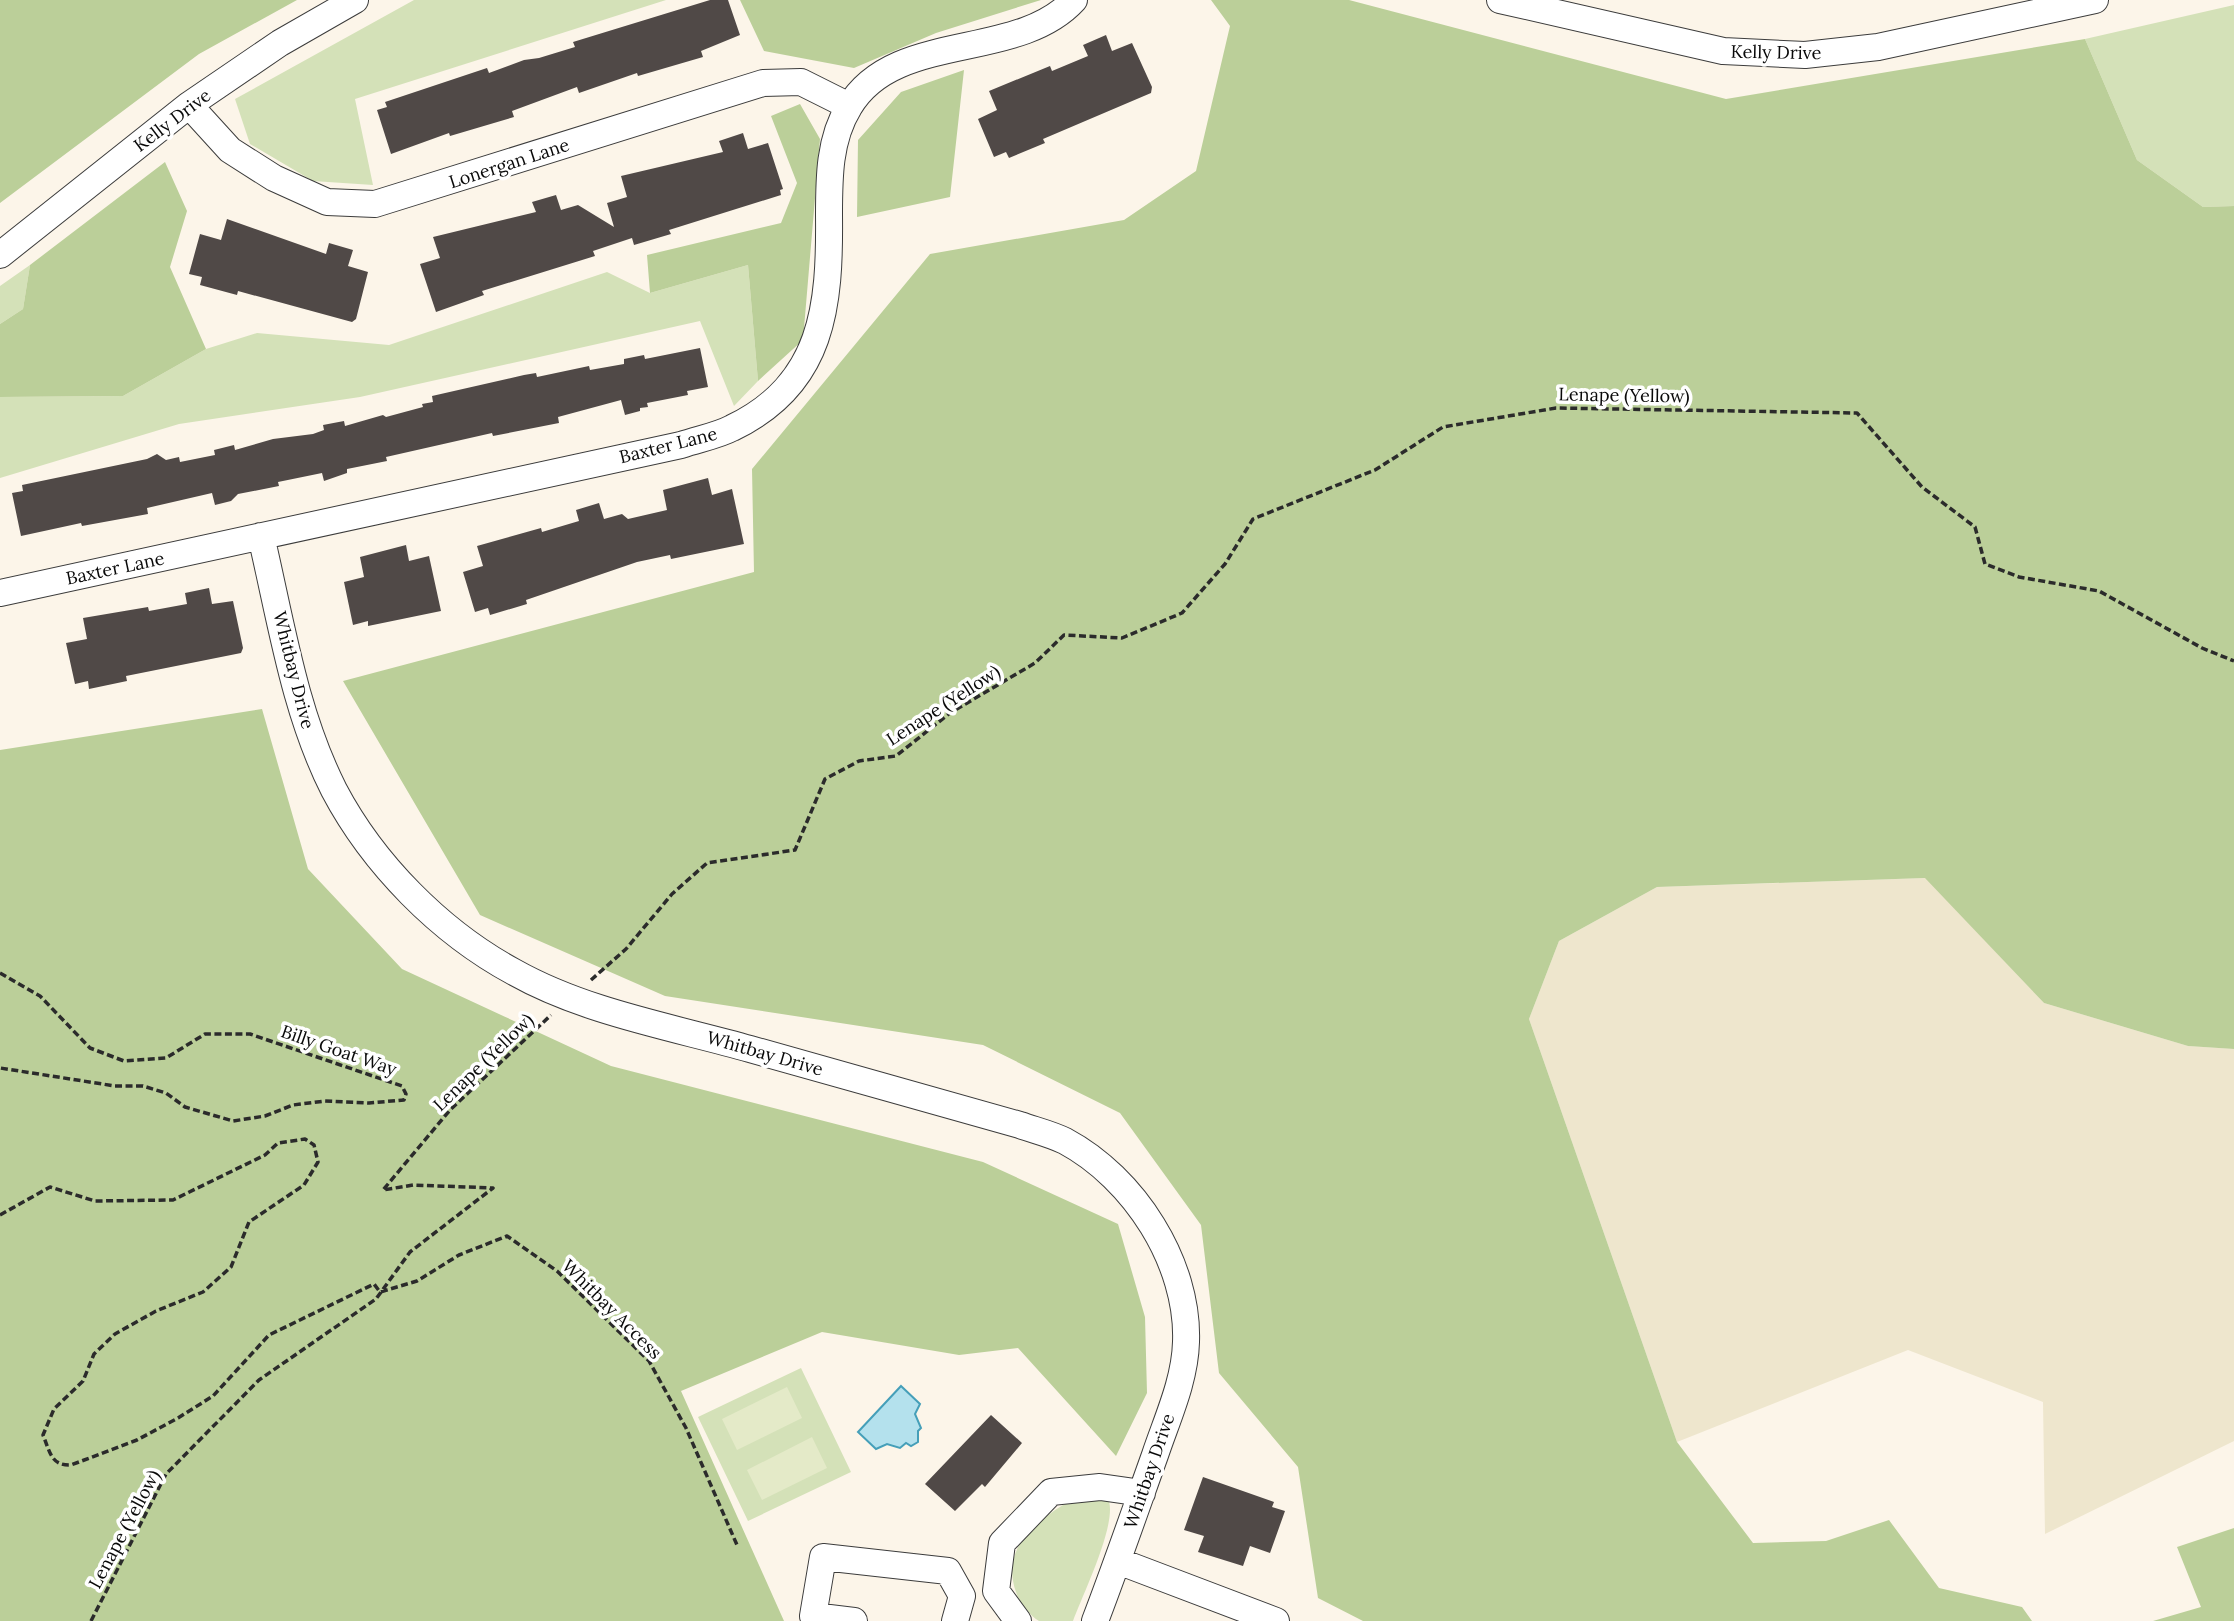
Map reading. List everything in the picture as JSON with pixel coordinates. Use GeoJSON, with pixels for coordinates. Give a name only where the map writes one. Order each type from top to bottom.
{"type":"FeatureCollection","features":[{"type":"Feature","properties":{"kind":"street","name":"Kelly Drive"},"geometry":{"type":"LineString","coordinates":[[0,255],[189,105],[280,43],[355,0]]}},
{"type":"Feature","properties":{"kind":"street","name":"Baxter Lane"},"geometry":{"type":"LineString","coordinates":[[0,593],[681,445],[732,429],[765,406],[795,375],[809,355],[821,324],[829,276],[829,178],[834,144],[849,106],[876,79],[902,64],[1021,33],[1062,13],[1074,0]]}},
{"type":"Feature","properties":{"kind":"street","name":"Kelly Drive"},"geometry":{"type":"LineString","coordinates":[[1500,0],[1723,51],[1805,55],[1878,47],[2095,0]]}},
{"type":"Feature","properties":{"kind":"street","name":"Lonergan Lane"},"geometry":{"type":"LineString","coordinates":[[189,105],[230,150],[274,178],[327,202],[375,204],[763,83],[801,82],[849,106]]}},
{"type":"Feature","properties":{"kind":"street","name":"Whitbay Drive"},"geometry":{"type":"LineString","coordinates":[[261,536],[303,716],[334,790],[359,831],[413,896],[478,951],[515,973],[572,997],[1020,1125],[1064,1141],[1097,1163],[1125,1189],[1149,1222],[1169,1258],[1182,1299],[1186,1342],[1181,1373],[1142,1493],[1095,1621]]}},
{"type":"Feature","properties":{"kind":"street"},"geometry":{"type":"LineString","coordinates":[[1018,1621],[996,1591],[1002,1543],[1051,1492],[1100,1487],[1142,1493]]}},
{"type":"Feature","properties":{"kind":"street"},"geometry":{"type":"LineString","coordinates":[[854,1621],[813,1616],[823,1557],[948,1571],[959,1609],[996,1591]]}},
{"type":"Feature","properties":{"kind":"street"},"geometry":{"type":"LineString","coordinates":[[1118,1561],[1276,1621]]}},
{"type":"Feature","properties":{"kind":"path","name":"Lenape (Yellow)"},"geometry":{"type":"LineString","coordinates":[[91,1621],[166,1474],[259,1380],[376,1299],[410,1252],[493,1188],[413,1185],[383,1190],[450,1110],[626,949],[672,894],[707,863],[795,850],[825,779],[859,761],[896,757],[950,713],[1035,663],[1064,635],[1122,638],[1182,613],[1224,564],[1253,519],[1375,470],[1443,427],[1556,408],[1857,413],[1922,487],[1975,527],[1985,564],[2019,577],[2099,591],[2202,648],[2234,661]]}},
{"type":"Feature","properties":{"kind":"path","name":"Billy Goat Way"},"geometry":{"type":"LineString","coordinates":[[0,973],[40,996],[90,1048],[124,1061],[166,1058],[205,1034],[250,1034],[402,1086],[406,1094],[404,1100],[369,1103],[325,1101],[293,1105],[265,1116],[233,1121],[185,1107],[166,1093],[143,1086],[115,1086],[0,1068]]}},
{"type":"Feature","properties":{"kind":"path"},"geometry":{"type":"LineString","coordinates":[[0,1215],[50,1187],[95,1201],[173,1200],[265,1155],[278,1143],[305,1139],[314,1145],[318,1162],[304,1185],[249,1222],[231,1267],[203,1292],[156,1311],[115,1334],[94,1354],[83,1381],[54,1409],[43,1435],[54,1462],[60,1466],[71,1465],[137,1440],[213,1396],[269,1335],[294,1321],[374,1284],[380,1292]]}},
{"type":"Feature","properties":{"kind":"path","name":"Whitbay Access"},"geometry":{"type":"LineString","coordinates":[[380,1292],[417,1281],[459,1255],[507,1236],[557,1271],[649,1361],[686,1428],[737,1545]]}},
{"type":"Feature","properties":{"kind":"shaded area"},"geometry":{"type":"Polygon","coordinates":[[[1926,878],[2044,1003],[2188,1046],[2234,1049],[2234,1441],[2045,1534],[2043,1402],[1908,1350],[1677,1442],[1529,1019],[1559,941],[1657,887],[1926,878]]]}},
{"type":"Feature","properties":{"kind":"green space"},"geometry":{"type":"Polygon","coordinates":[[[0,0],[297,0],[199,54],[0,203],[0,0]]]}},
{"type":"Feature","properties":{"kind":"green space"},"geometry":{"type":"Polygon","coordinates":[[[414,0],[666,0],[355,99],[373,185],[313,181],[250,144],[235,99],[414,0]]]}},
{"type":"Feature","properties":{"kind":"green space"},"geometry":{"type":"Polygon","coordinates":[[[740,0],[1041,0],[936,33],[854,68],[764,51],[740,0]]]}},
{"type":"Feature","properties":{"kind":"green space"},"geometry":{"type":"Polygon","coordinates":[[[1211,0],[1349,0],[1726,99],[2085,39],[2137,160],[2203,207],[2234,206],[2234,1049],[2188,1046],[2044,1003],[1925,878],[1657,887],[1559,941],[1529,1019],[1677,1442],[1753,1543],[1826,1541],[1889,1520],[1939,1588],[2022,1607],[2032,1621],[1363,1621],[1318,1598],[1298,1467],[1219,1373],[1201,1225],[1120,1113],[983,1045],[665,996],[480,915],[343,681],[754,572],[752,469],[930,254],[1124,220],[1196,171],[1230,26],[1211,0]]]}},
{"type":"Feature","properties":{"kind":"green space"},"geometry":{"type":"Polygon","coordinates":[[[2234,5],[2234,206],[2203,207],[2137,160],[2085,39],[2234,5]]]}},
{"type":"Feature","properties":{"kind":"green space"},"geometry":{"type":"Polygon","coordinates":[[[964,70],[950,197],[857,217],[858,140],[901,92],[964,70]]]}},
{"type":"Feature","properties":{"kind":"green space"},"geometry":{"type":"Polygon","coordinates":[[[800,104],[820,139],[803,340],[758,381],[748,265],[650,293],[647,255],[781,223],[797,183],[771,116],[800,104]]]}},
{"type":"Feature","properties":{"kind":"green space"},"geometry":{"type":"Polygon","coordinates":[[[165,162],[187,211],[170,267],[206,349],[123,396],[0,397],[0,324],[23,309],[30,265],[165,162]]]}},
{"type":"Feature","properties":{"kind":"green space"},"geometry":{"type":"Polygon","coordinates":[[[30,265],[23,309],[0,324],[0,286],[30,265]]]}},
{"type":"Feature","properties":{"kind":"green space"},"geometry":{"type":"Polygon","coordinates":[[[748,265],[758,381],[734,406],[700,321],[360,397],[179,424],[0,478],[0,397],[123,396],[206,349],[257,333],[389,345],[607,272],[650,293],[748,265]]]}},
{"type":"Feature","properties":{"kind":"green space"},"geometry":{"type":"Polygon","coordinates":[[[262,709],[308,869],[402,969],[611,1066],[983,1162],[1118,1224],[1145,1317],[1147,1393],[1116,1456],[1018,1348],[959,1355],[822,1332],[681,1391],[784,1621],[0,1621],[0,750],[262,709]]]}},
{"type":"Feature","properties":{"kind":"green space"},"geometry":{"type":"Polygon","coordinates":[[[801,1368],[851,1472],[748,1521],[698,1417],[801,1368]]]}},
{"type":"Feature","properties":{"kind":"green space"},"geometry":{"type":"Polygon","coordinates":[[[787,1387],[802,1418],[737,1450],[722,1419],[787,1387]]]}},
{"type":"Feature","properties":{"kind":"green space"},"geometry":{"type":"Polygon","coordinates":[[[812,1437],[827,1468],[762,1500],[747,1470],[812,1437]]]}},
{"type":"Feature","properties":{"kind":"green space"},"geometry":{"type":"Polygon","coordinates":[[[1078,1496],[1107,1497],[1110,1507],[1105,1538],[1073,1621],[1039,1621],[1017,1596],[1012,1575],[1013,1560],[1027,1534],[1038,1523],[1078,1496]]]}},
{"type":"Feature","properties":{"kind":"green space"},"geometry":{"type":"Polygon","coordinates":[[[2234,1528],[2234,1621],[2153,1621],[2201,1607],[2177,1547],[2234,1528]]]}},
{"type":"Feature","properties":{"kind":"water"},"geometry":{"type":"Polygon","coordinates":[[[901,1386],[920,1404],[915,1414],[921,1428],[918,1431],[918,1442],[911,1446],[906,1443],[900,1448],[887,1444],[876,1449],[858,1432],[901,1386]]]}},
{"type":"Feature","properties":{"kind":"building"},"geometry":{"type":"Polygon","coordinates":[[[710,0],[728,0],[740,35],[701,51],[703,57],[638,76],[637,73],[579,93],[577,87],[512,111],[514,117],[450,136],[449,133],[391,154],[377,110],[387,107],[385,102],[487,68],[489,73],[524,60],[575,47],[573,42],[710,0]]]}},
{"type":"Feature","properties":{"kind":"building"},"geometry":{"type":"Polygon","coordinates":[[[1106,35],[1112,51],[1132,43],[1152,87],[1151,93],[1043,139],[1045,143],[1009,158],[1006,152],[994,157],[978,119],[997,110],[989,91],[1050,66],[1052,71],[1088,56],[1083,45],[1106,35]]]}},
{"type":"Feature","properties":{"kind":"building"},"geometry":{"type":"Polygon","coordinates":[[[743,133],[748,149],[768,143],[783,189],[780,190],[781,195],[669,230],[671,234],[634,245],[632,238],[593,251],[595,256],[482,291],[484,295],[436,312],[420,264],[440,258],[433,237],[536,212],[532,202],[556,195],[561,210],[578,205],[614,227],[607,203],[627,197],[621,176],[723,152],[719,141],[743,133]]]}},
{"type":"Feature","properties":{"kind":"building"},"geometry":{"type":"Polygon","coordinates":[[[227,219],[326,254],[329,243],[353,250],[348,266],[368,272],[356,319],[352,322],[238,291],[237,295],[200,285],[202,277],[189,274],[200,234],[221,240],[227,219]]]}},
{"type":"Feature","properties":{"kind":"building"},"geometry":{"type":"Polygon","coordinates":[[[700,348],[708,387],[687,391],[688,395],[647,403],[648,407],[640,408],[640,411],[625,415],[621,400],[558,417],[559,423],[493,436],[492,433],[386,457],[387,461],[347,469],[347,473],[324,481],[322,473],[278,482],[279,486],[238,494],[231,501],[215,505],[212,493],[147,508],[148,514],[82,526],[81,523],[21,536],[12,493],[23,491],[22,485],[147,459],[157,454],[166,460],[179,457],[180,462],[215,455],[214,450],[234,445],[235,450],[273,439],[313,434],[324,430],[323,425],[344,421],[345,426],[383,415],[386,417],[423,407],[422,404],[433,402],[432,396],[524,375],[536,373],[537,377],[589,366],[590,370],[624,364],[624,359],[644,355],[645,359],[700,348]]]}},
{"type":"Feature","properties":{"kind":"building"},"geometry":{"type":"Polygon","coordinates":[[[708,478],[712,495],[732,489],[744,544],[671,559],[670,555],[637,562],[526,600],[527,604],[490,615],[488,608],[475,612],[463,572],[483,566],[477,546],[541,528],[542,532],[579,521],[576,510],[599,503],[604,519],[622,514],[628,519],[667,510],[663,490],[708,478]]]}},
{"type":"Feature","properties":{"kind":"building"},"geometry":{"type":"Polygon","coordinates":[[[406,545],[409,561],[429,556],[441,611],[368,626],[368,621],[353,625],[344,582],[364,577],[360,557],[406,545]]]}},
{"type":"Feature","properties":{"kind":"building"},"geometry":{"type":"Polygon","coordinates":[[[209,588],[212,604],[233,601],[243,648],[241,653],[126,676],[127,681],[89,689],[88,681],[75,684],[66,643],[87,639],[83,618],[148,607],[149,611],[187,604],[185,593],[209,588]]]}},
{"type":"Feature","properties":{"kind":"building"},"geometry":{"type":"Polygon","coordinates":[[[991,1415],[1022,1443],[985,1487],[982,1484],[955,1511],[925,1484],[991,1415]]]}},
{"type":"Feature","properties":{"kind":"building"},"geometry":{"type":"Polygon","coordinates":[[[1203,1477],[1274,1502],[1272,1507],[1285,1511],[1270,1553],[1250,1546],[1243,1566],[1198,1552],[1204,1536],[1184,1530],[1203,1477]]]}}]}
